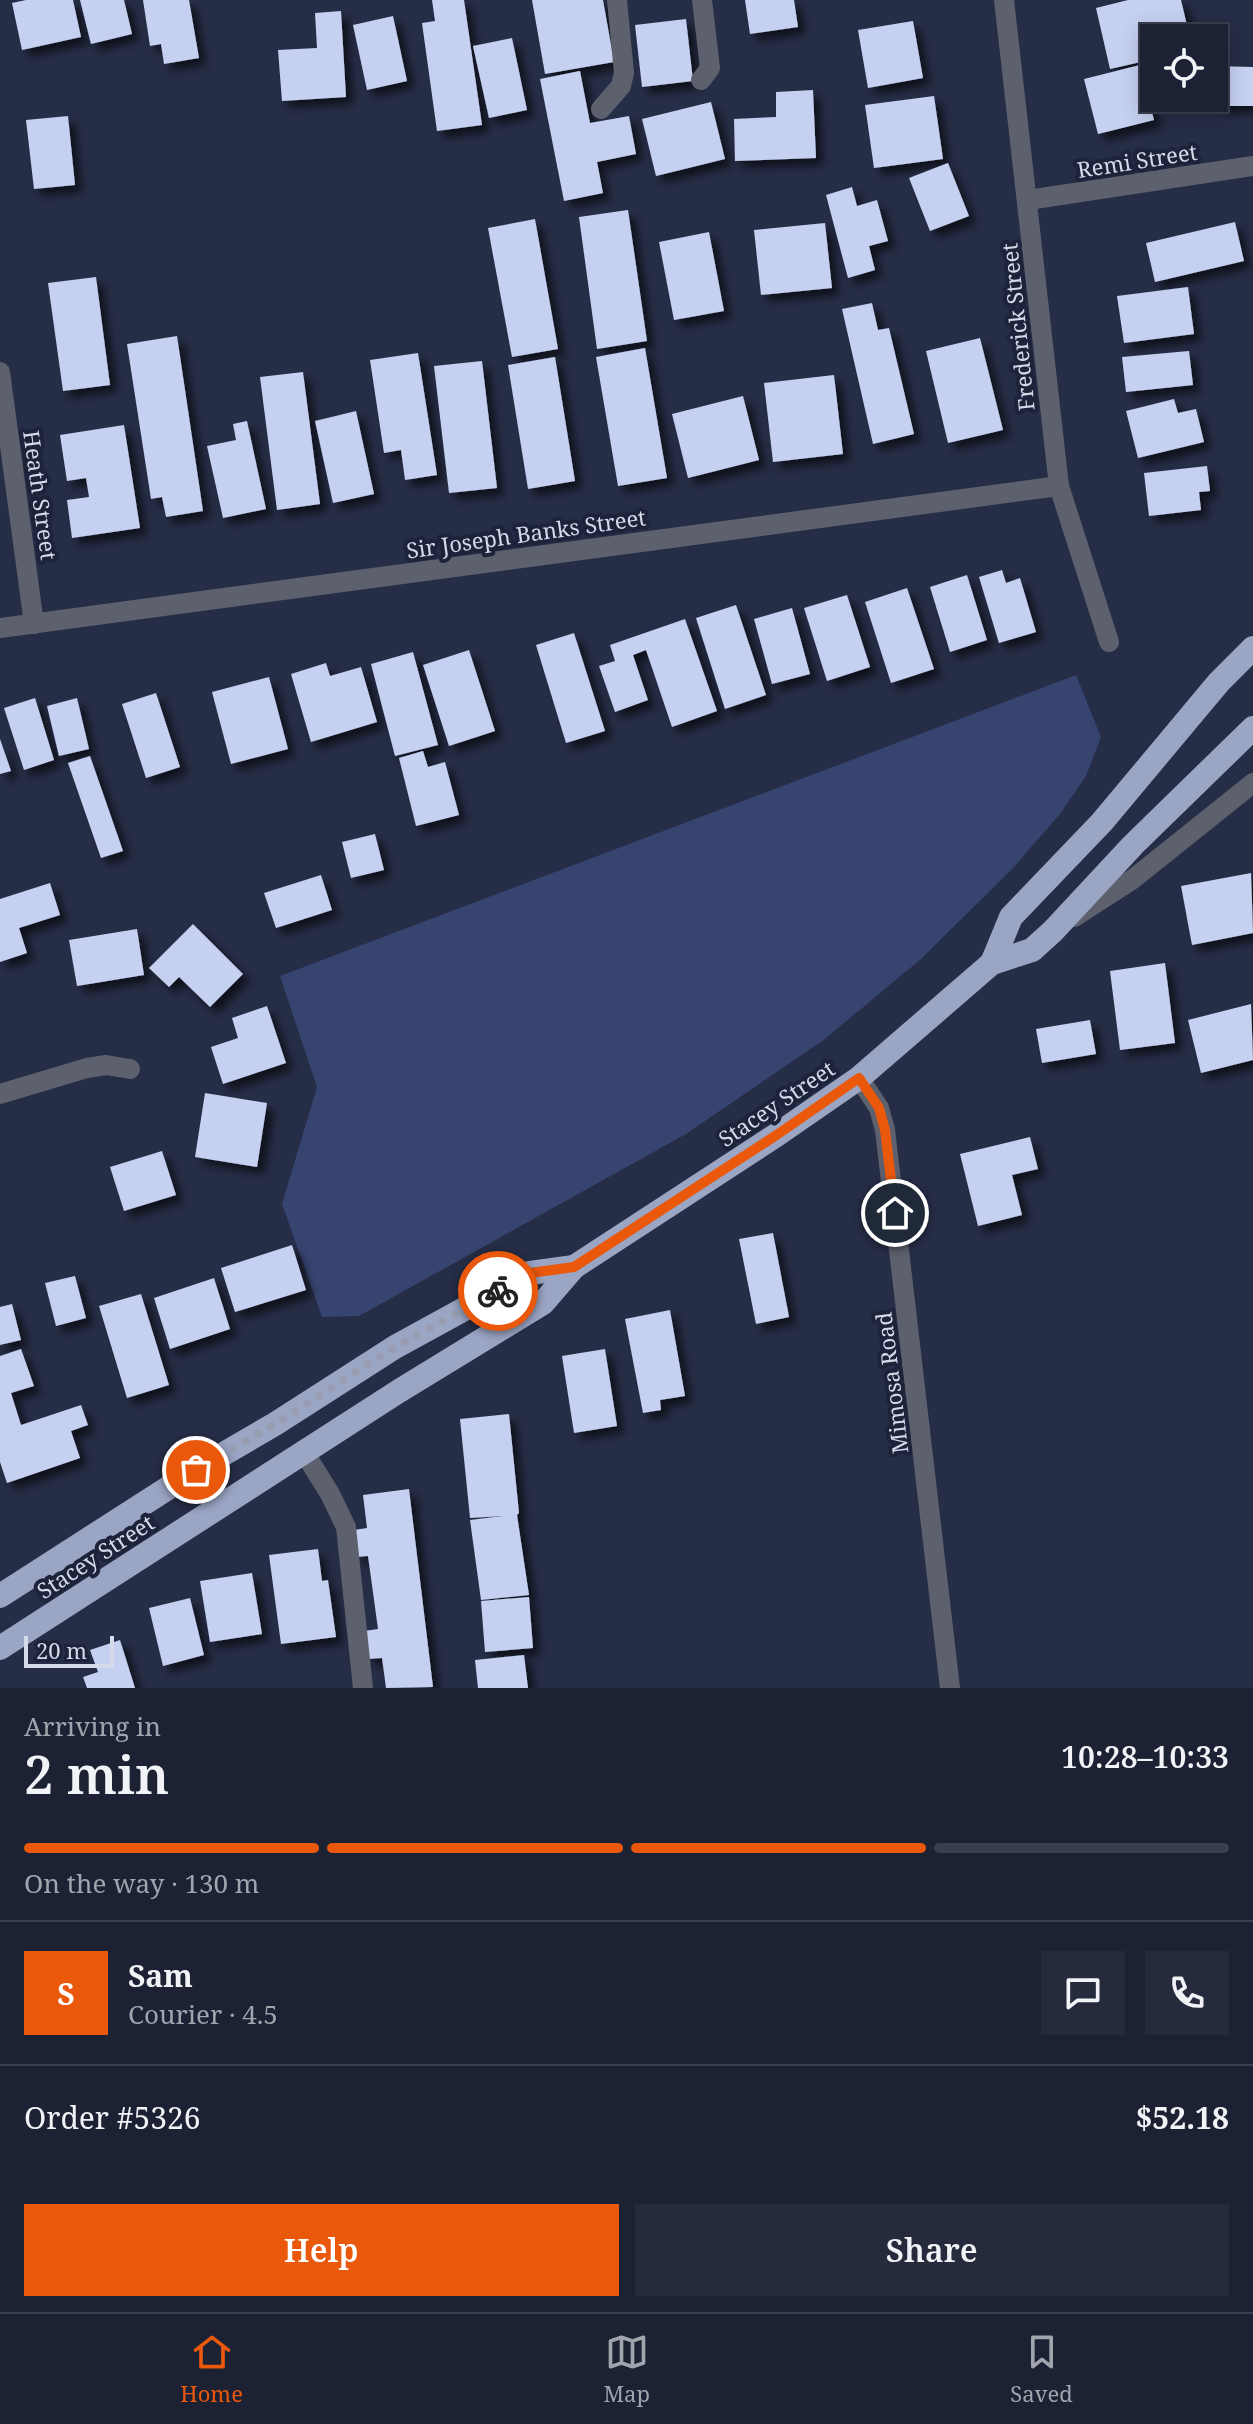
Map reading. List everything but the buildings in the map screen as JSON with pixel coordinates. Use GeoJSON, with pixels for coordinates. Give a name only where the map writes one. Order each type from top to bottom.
{"type":"FeatureCollection","features":[{"type":"Feature","properties":{"kind":"highway","name":"Stacey Street"},"geometry":{"type":"LineString","coordinates":[[992,963],[1011,917],[1102,822],[1219,682],[1253,648]]}},
{"type":"Feature","properties":{"kind":"highway","name":"Stacey Street"},"geometry":{"type":"LineString","coordinates":[[0,1648],[304,1452],[543,1303],[574,1267],[859,1078],[992,963],[1032,950],[1133,845],[1253,728]]}},
{"type":"Feature","properties":{"kind":"highway","name":"Stacey Street"},"geometry":{"type":"LineString","coordinates":[[0,1596],[395,1347],[530,1273],[574,1267]]}},
{"type":"Feature","properties":{"kind":"street"},"geometry":{"type":"LineString","coordinates":[[601,109],[621,86],[624,73],[617,0]]}},
{"type":"Feature","properties":{"kind":"street"},"geometry":{"type":"LineString","coordinates":[[701,80],[710,68],[702,0]]}},
{"type":"Feature","properties":{"kind":"street","name":"Frederick Street"},"geometry":{"type":"LineString","coordinates":[[1004,0],[1059,486],[1109,642]]}},
{"type":"Feature","properties":{"kind":"street","name":"Remi Street"},"geometry":{"type":"LineString","coordinates":[[1028,200],[1253,166]]}},
{"type":"Feature","properties":{"kind":"street","name":"Heath Street"},"geometry":{"type":"LineString","coordinates":[[0,372],[34,624]]}},
{"type":"Feature","properties":{"kind":"street","name":"Sir Joseph Banks Street"},"geometry":{"type":"LineString","coordinates":[[0,628],[1059,486]]}},
{"type":"Feature","properties":{"kind":"street","name":"Stacey Street"},"geometry":{"type":"LineString","coordinates":[[1053,931],[1133,879],[1253,783]]}},
{"type":"Feature","properties":{"kind":"street"},"geometry":{"type":"LineString","coordinates":[[0,1094],[87,1068],[106,1065],[130,1069]]}},
{"type":"Feature","properties":{"kind":"street","name":"Mimosa Road"},"geometry":{"type":"LineString","coordinates":[[859,1078],[879,1108],[885,1130],[950,1688]]}},
{"type":"Feature","properties":{"kind":"street"},"geometry":{"type":"LineString","coordinates":[[304,1452],[346,1527],[363,1688]]}},
{"type":"Feature","properties":{"kind":"shaded area"},"geometry":{"type":"Polygon","coordinates":[[[1076,675],[1101,737],[1086,776],[1060,814],[1012,869],[921,959],[825,1039],[686,1134],[359,1316],[322,1317],[282,1204],[317,1087],[280,976],[1076,675]]]}},
{"type":"Feature","properties":{"kind":"way so far"},"geometry":{"type":"LineString","coordinates":[[196,1470],[275,1424],[395,1347],[498,1291]]}},
{"type":"Feature","properties":{"kind":"route"},"geometry":{"type":"LineString","coordinates":[[498,1291],[530,1273],[574,1267],[859,1078],[879,1108],[885,1130],[895,1213]]}}]}
